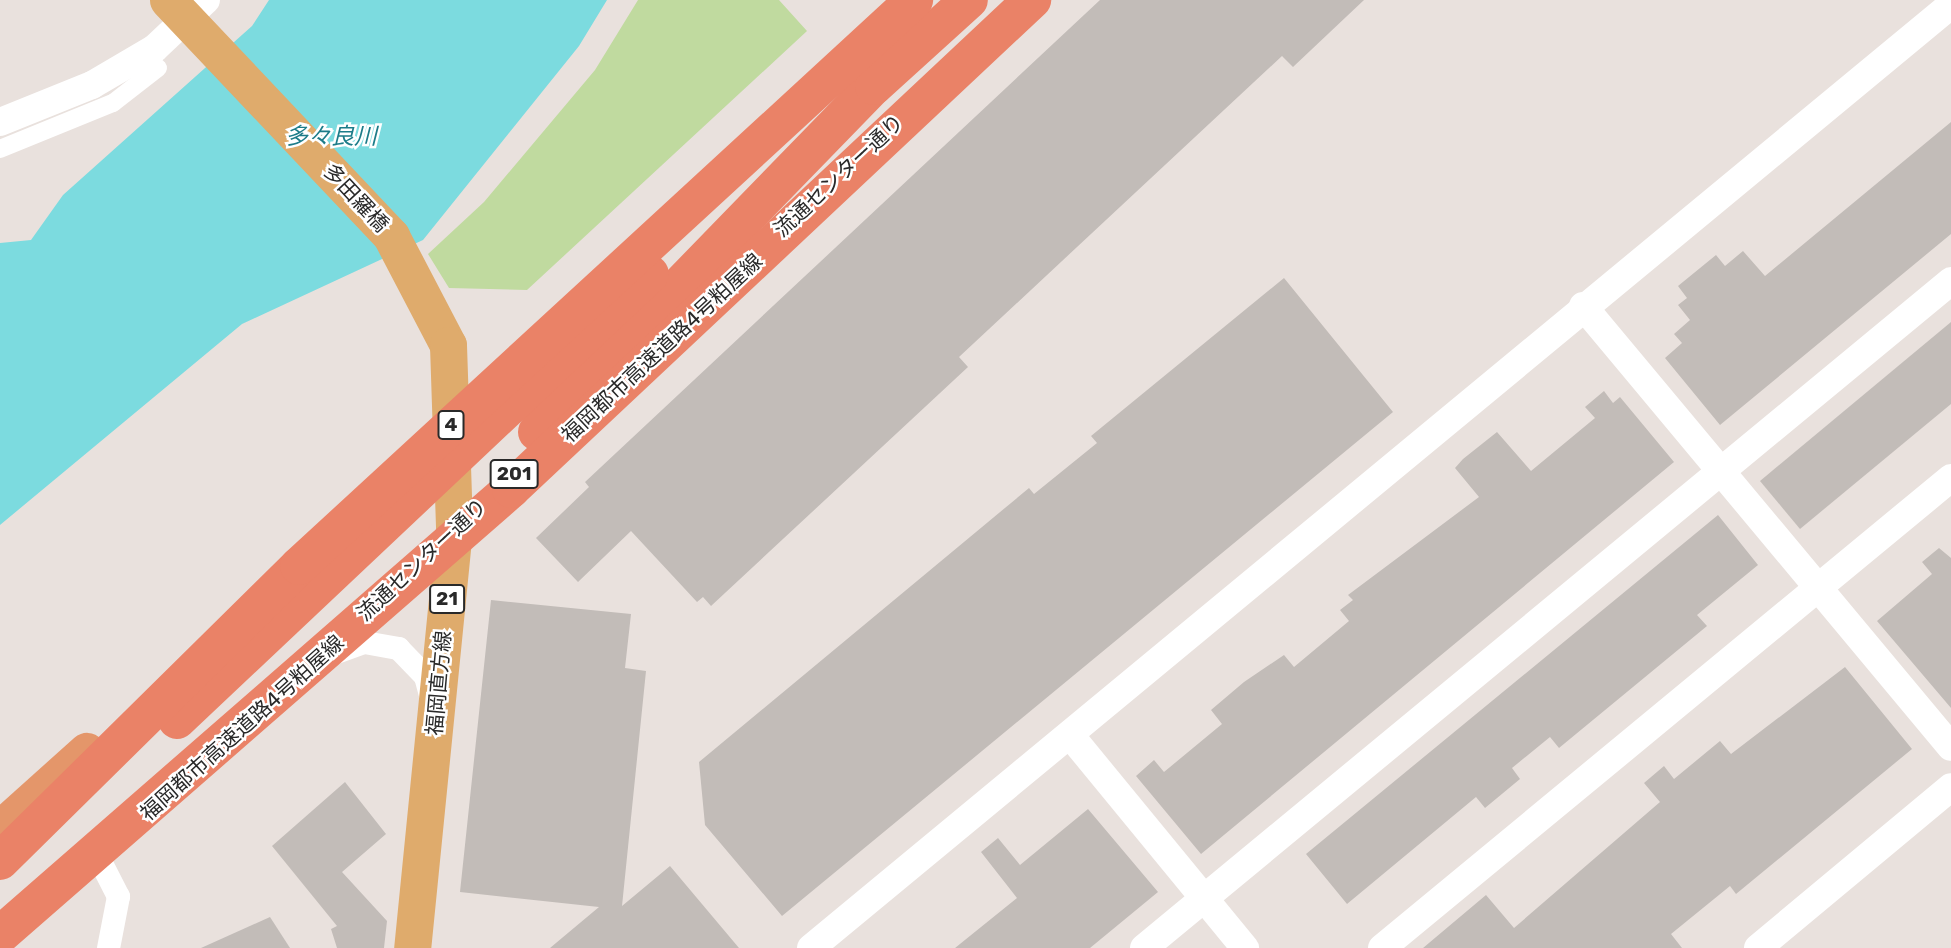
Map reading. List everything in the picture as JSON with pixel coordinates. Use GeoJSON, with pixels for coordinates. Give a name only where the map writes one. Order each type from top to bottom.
{"type":"FeatureCollection","features":[{"type":"Feature","properties":{"kind":"highway"},"geometry":{"type":"LineString","coordinates":[[3,848],[452,412],[893,0]]}},
{"type":"Feature","properties":{"kind":"highway"},"geometry":{"type":"LineString","coordinates":[[3,848],[198,703],[600,325],[906,0]]}},
{"type":"Feature","properties":{"kind":"highway","name":"4"},"geometry":{"type":"LineString","coordinates":[[3,848],[299,566],[914,0]]}},
{"type":"Feature","properties":{"kind":"highway"},"geometry":{"type":"LineString","coordinates":[[365,619],[720,244],[969,0]]}},
{"type":"Feature","properties":{"kind":"highway","name":"福岡都市高速道路4号粕屋線"},"geometry":{"type":"LineString","coordinates":[[0,935],[512,489],[1029,0]]}},
{"type":"Feature","properties":{"kind":"highway","name":"流通センター通り"},"geometry":{"type":"LineString","coordinates":[[0,946],[267,706],[454,528],[1029,0]]}},
{"type":"Feature","properties":{"kind":"main road","name":"多田羅橋"},"geometry":{"type":"LineString","coordinates":[[187,7],[217,48],[391,236],[405,259]]}},
{"type":"Feature","properties":{"kind":"main road","name":"福岡直方線"},"geometry":{"type":"LineString","coordinates":[[405,259],[448,345],[454,528],[412,948]]}},
{"type":"Feature","properties":{"kind":"street"},"geometry":{"type":"LineString","coordinates":[[811,948],[1583,306],[1951,5]]}},
{"type":"Feature","properties":{"kind":"street"},"geometry":{"type":"LineString","coordinates":[[0,122],[93,85],[155,48],[187,7]]}},
{"type":"Feature","properties":{"kind":"street"},"geometry":{"type":"LineString","coordinates":[[0,149],[113,103],[158,68]]}},
{"type":"Feature","properties":{"kind":"street"},"geometry":{"type":"LineString","coordinates":[[1144,948],[1951,281]]}},
{"type":"Feature","properties":{"kind":"street"},"geometry":{"type":"LineString","coordinates":[[1583,306],[1951,747]]}},
{"type":"Feature","properties":{"kind":"street"},"geometry":{"type":"LineString","coordinates":[[1382,948],[1951,478]]}},
{"type":"Feature","properties":{"kind":"street"},"geometry":{"type":"LineString","coordinates":[[267,706],[342,648],[365,642],[398,648],[425,676],[436,719]]}},
{"type":"Feature","properties":{"kind":"street"},"geometry":{"type":"LineString","coordinates":[[1070,735],[1245,948]]}},
{"type":"Feature","properties":{"kind":"street"},"geometry":{"type":"LineString","coordinates":[[1760,947],[1949,792]]}},
{"type":"Feature","properties":{"kind":"street"},"geometry":{"type":"LineString","coordinates":[[98,857],[118,896],[108,948]]}},
{"type":"Feature","properties":{"kind":"green space"},"geometry":{"type":"Polygon","coordinates":[[[638,0],[779,0],[807,31],[527,290],[449,288],[428,254],[484,202],[595,70],[638,0]]]}},
{"type":"Feature","properties":{"kind":"water","name":"多々良川"},"geometry":{"type":"Polygon","coordinates":[[[269,0],[607,0],[579,46],[423,240],[242,324],[0,525],[0,243],[31,240],[63,195],[252,26],[269,0]]]}},
{"type":"Feature","properties":{"kind":"building"},"geometry":{"type":"Polygon","coordinates":[[[1100,0],[1364,0],[1293,67],[1282,56],[959,357],[968,367],[711,606],[703,597],[697,602],[631,531],[578,582],[536,538],[589,487],[585,482],[1100,0]]]}},
{"type":"Feature","properties":{"kind":"building"},"geometry":{"type":"Polygon","coordinates":[[[1951,122],[1951,234],[1720,425],[1665,358],[1682,343],[1674,334],[1690,320],[1678,305],[1687,298],[1678,286],[1716,255],[1725,266],[1743,251],[1765,276],[1951,122]]]}},
{"type":"Feature","properties":{"kind":"building"},"geometry":{"type":"Polygon","coordinates":[[[1284,278],[1393,412],[782,916],[705,825],[699,762],[1029,488],[1034,494],[1097,443],[1091,436],[1284,278]]]}},
{"type":"Feature","properties":{"kind":"building"},"geometry":{"type":"Polygon","coordinates":[[[1951,322],[1951,404],[1800,529],[1760,481],[1951,322]]]}},
{"type":"Feature","properties":{"kind":"building"},"geometry":{"type":"Polygon","coordinates":[[[1604,391],[1613,403],[1620,397],[1674,462],[1201,854],[1136,776],[1154,760],[1164,772],[1222,724],[1211,710],[1244,682],[1284,655],[1294,667],[1349,621],[1340,610],[1353,600],[1348,595],[1479,497],[1455,468],[1463,459],[1497,432],[1531,471],[1595,418],[1585,407],[1604,391]]]}},
{"type":"Feature","properties":{"kind":"building"},"geometry":{"type":"Polygon","coordinates":[[[1718,515],[1758,565],[1697,615],[1707,626],[1559,748],[1550,737],[1512,768],[1520,779],[1485,808],[1476,797],[1347,904],[1306,854],[1718,515]]]}},
{"type":"Feature","properties":{"kind":"building"},"geometry":{"type":"Polygon","coordinates":[[[1939,548],[1951,558],[1951,708],[1877,621],[1932,574],[1922,562],[1939,548]]]}},
{"type":"Feature","properties":{"kind":"building"},"geometry":{"type":"Polygon","coordinates":[[[491,600],[631,614],[625,668],[646,671],[622,906],[670,866],[739,948],[550,948],[599,907],[460,892],[491,600]]]}},
{"type":"Feature","properties":{"kind":"building"},"geometry":{"type":"Polygon","coordinates":[[[1845,667],[1912,749],[1736,894],[1730,886],[1671,934],[1682,948],[1423,948],[1486,895],[1514,928],[1660,802],[1644,783],[1664,766],[1674,779],[1720,741],[1731,754],[1845,667]]]}},
{"type":"Feature","properties":{"kind":"building"},"geometry":{"type":"Polygon","coordinates":[[[345,782],[386,834],[342,872],[387,921],[384,948],[337,948],[331,929],[337,926],[272,846],[345,782]]]}},
{"type":"Feature","properties":{"kind":"building"},"geometry":{"type":"Polygon","coordinates":[[[1088,809],[1158,892],[1090,948],[955,948],[1017,898],[981,852],[998,838],[1020,865],[1088,809]]]}},
{"type":"Feature","properties":{"kind":"building"},"geometry":{"type":"Polygon","coordinates":[[[270,917],[290,948],[201,948],[270,917]]]}}]}
